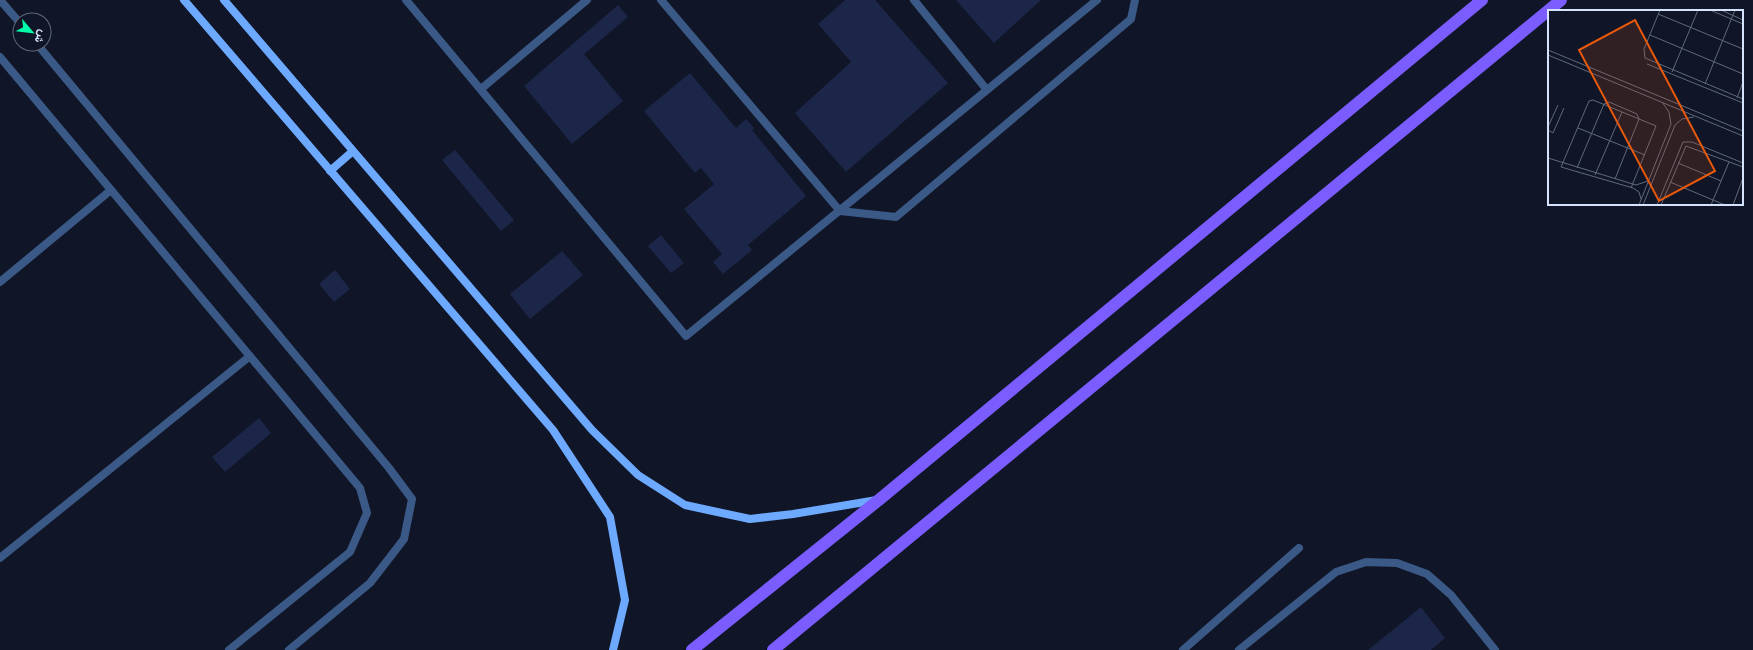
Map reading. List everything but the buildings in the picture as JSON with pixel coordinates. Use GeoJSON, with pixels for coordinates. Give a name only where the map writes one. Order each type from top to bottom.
{"type":"FeatureCollection","features":[{"type":"Feature","properties":{"kind":"main road"},"geometry":{"type":"LineString","coordinates":[[184,0],[553,430],[610,516],[625,600],[613,650]]}},
{"type":"Feature","properties":{"kind":"main road"},"geometry":{"type":"LineString","coordinates":[[224,0],[592,430],[638,475],[685,505],[750,519],[793,514],[880,499]]}},
{"type":"Feature","properties":{"kind":"main road"},"geometry":{"type":"LineString","coordinates":[[692,650],[880,499],[1482,0]]}},
{"type":"Feature","properties":{"kind":"main road"},"geometry":{"type":"LineString","coordinates":[[1549,10],[1561,0]]}},
{"type":"Feature","properties":{"kind":"main road"},"geometry":{"type":"LineString","coordinates":[[773,650],[1548,11]]}},
{"type":"Feature","properties":{"kind":"main road"},"geometry":{"type":"LineString","coordinates":[[330,171],[353,151]]}},
{"type":"Feature","properties":{"kind":"street"},"geometry":{"type":"LineString","coordinates":[[0,0],[12,14]]}},
{"type":"Feature","properties":{"kind":"street"},"geometry":{"type":"LineString","coordinates":[[406,0],[686,336],[1097,0]]}},
{"type":"Feature","properties":{"kind":"street"},"geometry":{"type":"LineString","coordinates":[[480,89],[587,0]]}},
{"type":"Feature","properties":{"kind":"street"},"geometry":{"type":"LineString","coordinates":[[661,0],[840,210],[896,217],[1131,19],[1135,0]]}},
{"type":"Feature","properties":{"kind":"street"},"geometry":{"type":"LineString","coordinates":[[914,0],[987,90]]}},
{"type":"Feature","properties":{"kind":"street"},"geometry":{"type":"LineString","coordinates":[[44,52],[384,462],[412,499],[404,539],[370,582],[288,650]]}},
{"type":"Feature","properties":{"kind":"street"},"geometry":{"type":"LineString","coordinates":[[0,57],[360,488],[367,513],[350,552],[229,650]]}},
{"type":"Feature","properties":{"kind":"street"},"geometry":{"type":"LineString","coordinates":[[0,282],[111,190]]}},
{"type":"Feature","properties":{"kind":"street"},"geometry":{"type":"LineString","coordinates":[[0,558],[250,356]]}},
{"type":"Feature","properties":{"kind":"street"},"geometry":{"type":"LineString","coordinates":[[1183,650],[1299,548]]}},
{"type":"Feature","properties":{"kind":"street"},"geometry":{"type":"LineString","coordinates":[[1239,650],[1336,572],[1366,562],[1397,563],[1427,574],[1451,594],[1495,650]]}}]}
